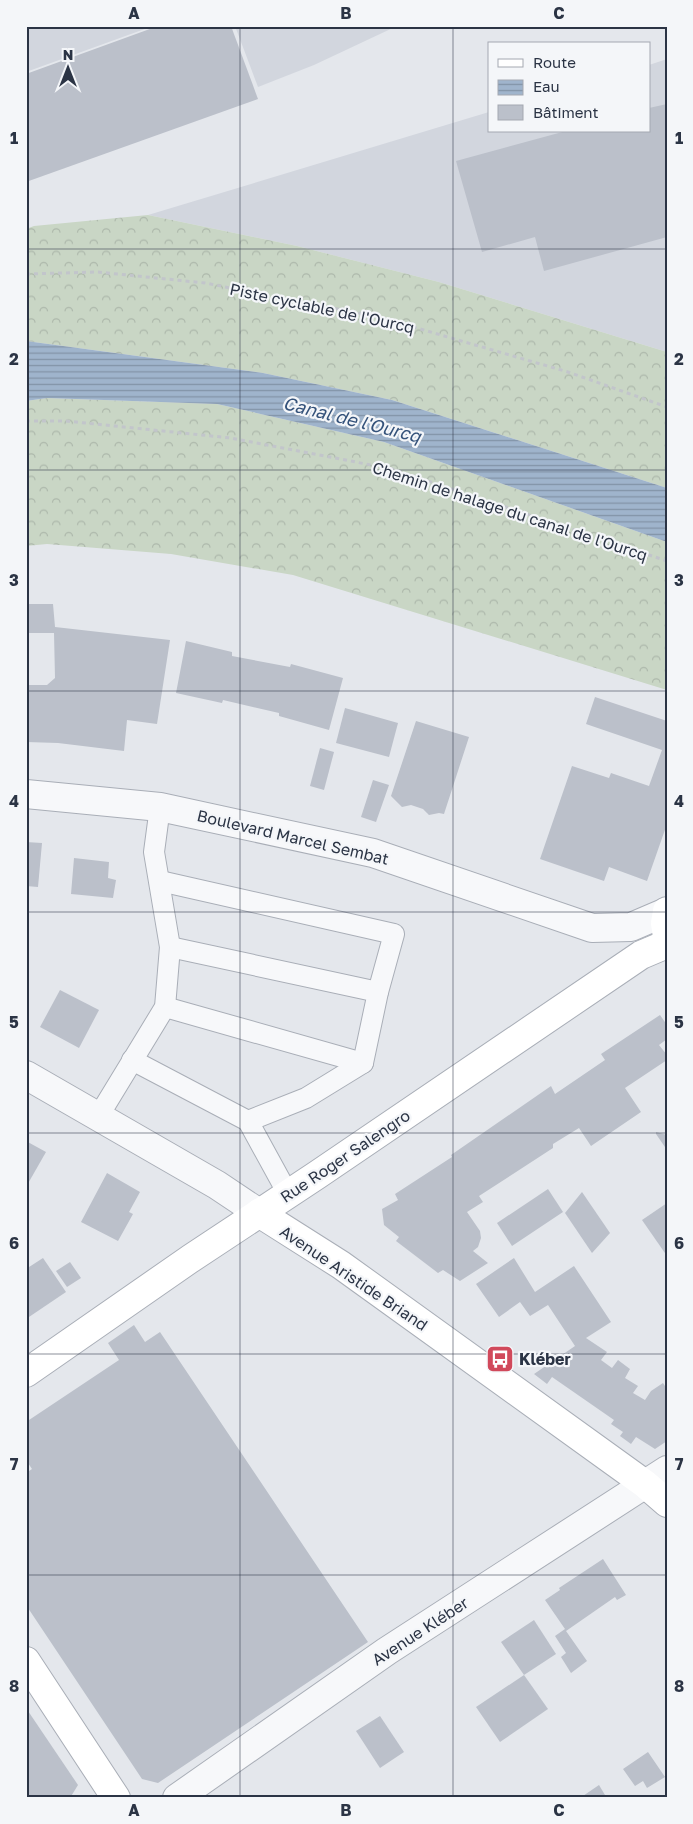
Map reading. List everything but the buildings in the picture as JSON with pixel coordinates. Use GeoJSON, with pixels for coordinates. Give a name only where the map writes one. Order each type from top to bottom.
{"type":"FeatureCollection","features":[{"type":"Feature","properties":{"kind":"street","name":"Boulevard Marcel Sembat"},"geometry":{"type":"LineString","coordinates":[[26,794],[160,807],[373,853],[592,928],[631,927],[666,912]]}},
{"type":"Feature","properties":{"kind":"street"},"geometry":{"type":"LineString","coordinates":[[666,912],[667,937]]}},
{"type":"Feature","properties":{"kind":"street","name":"Rue Roger Salengro"},"geometry":{"type":"LineString","coordinates":[[26,1373],[190,1259],[641,954],[667,944]]}},
{"type":"Feature","properties":{"kind":"street","name":"Avenue Aristide Briand"},"geometry":{"type":"LineString","coordinates":[[26,1075],[217,1185],[259,1214],[341,1265],[656,1477],[667,1503]]}},
{"type":"Feature","properties":{"kind":"street","name":"Avenue Kléber"},"geometry":{"type":"LineString","coordinates":[[177,1798],[387,1651],[656,1477]]}},
{"type":"Feature","properties":{"kind":"street"},"geometry":{"type":"LineString","coordinates":[[26,1660],[116,1798]]}},
{"type":"Feature","properties":{"kind":"lane"},"geometry":{"type":"LineString","coordinates":[[98,1116],[165,1007],[170,947],[154,852],[160,807]]}},
{"type":"Feature","properties":{"kind":"lane"},"geometry":{"type":"LineString","coordinates":[[160,881],[394,934],[378,992],[363,1063],[306,1098],[248,1121]]}},
{"type":"Feature","properties":{"kind":"lane"},"geometry":{"type":"LineString","coordinates":[[170,947],[378,992]]}},
{"type":"Feature","properties":{"kind":"lane"},"geometry":{"type":"LineString","coordinates":[[165,1007],[363,1063]]}},
{"type":"Feature","properties":{"kind":"lane"},"geometry":{"type":"LineString","coordinates":[[132,1060],[248,1121],[288,1194]]}},
{"type":"Feature","properties":{"kind":"path","name":"Piste cyclable de l'Ourcq"},"geometry":{"type":"LineString","coordinates":[[26,274],[98,272],[205,283],[379,317],[568,372],[667,407]]}},
{"type":"Feature","properties":{"kind":"path","name":"Chemin de halage du canal de l'Ourcq"},"geometry":{"type":"LineString","coordinates":[[26,421],[66,421],[231,438],[392,469],[667,561]]}},
{"type":"Feature","properties":{"kind":"shaded area"},"geometry":{"type":"Polygon","coordinates":[[[26,26],[153,26],[26,72],[26,26]]]}},
{"type":"Feature","properties":{"kind":"shaded area"},"geometry":{"type":"Polygon","coordinates":[[[235,26],[397,26],[314,65],[258,87],[235,26]]]}},
{"type":"Feature","properties":{"kind":"shaded area"},"geometry":{"type":"Polygon","coordinates":[[[667,59],[667,352],[439,282],[297,246],[148,215],[488,112],[488,132],[650,132],[650,65],[667,59]]]}},
{"type":"Feature","properties":{"kind":"green space"},"geometry":{"type":"Polygon","coordinates":[[[148,215],[297,246],[439,282],[667,352],[667,488],[392,400],[263,373],[26,341],[26,229],[34,226],[148,215]]]}},
{"type":"Feature","properties":{"kind":"green space"},"geometry":{"type":"Polygon","coordinates":[[[47,398],[217,404],[384,442],[667,542],[667,690],[293,575],[171,554],[47,544],[26,546],[26,401],[47,398]]]}},
{"type":"Feature","properties":{"kind":"water","name":"Canal de l'Ourcq"},"geometry":{"type":"Polygon","coordinates":[[[26,341],[263,373],[392,400],[667,488],[667,542],[384,442],[217,404],[47,398],[26,401],[26,341]]]}},
{"type":"Feature","properties":{"kind":"place","name":"Kléber"},"geometry":{"type":"Point","coordinates":[500,1359]}}]}
